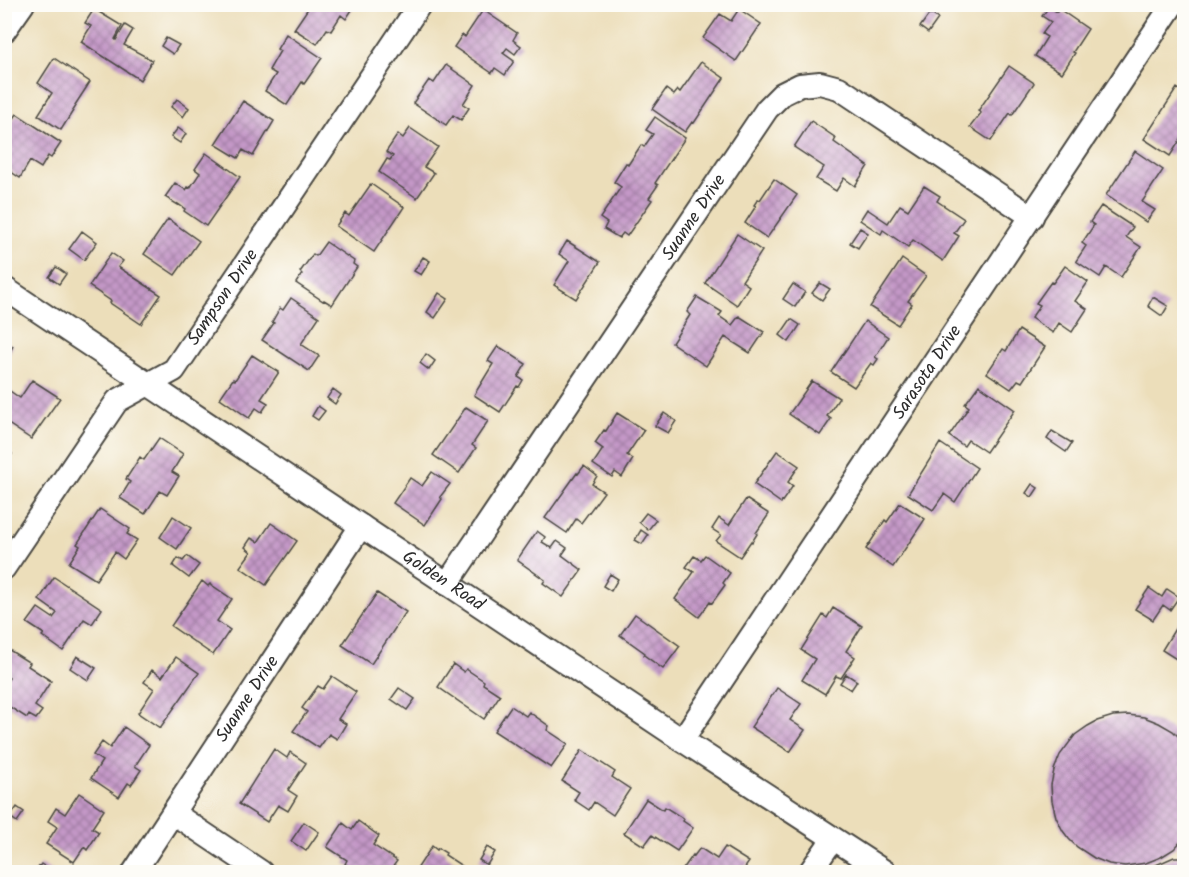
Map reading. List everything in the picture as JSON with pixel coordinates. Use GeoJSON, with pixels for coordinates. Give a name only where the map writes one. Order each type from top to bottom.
{"type":"FeatureCollection","features":[{"type":"Feature","properties":{"kind":"street"},"geometry":{"type":"LineString","coordinates":[[4,32],[23,4]]}},
{"type":"Feature","properties":{"kind":"street","name":"Sampson Drive"},"geometry":{"type":"LineString","coordinates":[[4,568],[117,401],[174,370],[420,4]]}},
{"type":"Feature","properties":{"kind":"street","name":"Sarasota Drive"},"geometry":{"type":"LineString","coordinates":[[682,740],[1173,4]]}},
{"type":"Feature","properties":{"kind":"street","name":"Suanne Drive"},"geometry":{"type":"LineString","coordinates":[[447,584],[767,108],[782,94],[800,85],[820,83],[839,88],[1032,217]]}},
{"type":"Feature","properties":{"kind":"street","name":"Golden Road"},"geometry":{"type":"LineString","coordinates":[[4,288],[885,873]]}},
{"type":"Feature","properties":{"kind":"street","name":"Suanne Drive"},"geometry":{"type":"LineString","coordinates":[[134,873],[361,526]]}},
{"type":"Feature","properties":{"kind":"street"},"geometry":{"type":"LineString","coordinates":[[173,813],[261,873]]}},
{"type":"Feature","properties":{"kind":"street"},"geometry":{"type":"LineString","coordinates":[[810,873],[833,838]]}},
{"type":"Feature","properties":{"kind":"building"},"geometry":{"type":"Polygon","coordinates":[[[311,4],[356,4],[346,19],[341,15],[331,31],[327,29],[317,44],[294,29],[311,4]]]}},
{"type":"Feature","properties":{"kind":"building"},"geometry":{"type":"Polygon","coordinates":[[[1049,7],[1057,12],[1059,9],[1088,29],[1062,73],[1035,56],[1047,37],[1042,34],[1051,22],[1042,16],[1049,7]]]}},
{"type":"Feature","properties":{"kind":"building"},"geometry":{"type":"Polygon","coordinates":[[[94,9],[122,26],[116,40],[125,25],[133,30],[124,45],[152,60],[140,80],[81,42],[91,26],[85,23],[94,9]]]}},
{"type":"Feature","properties":{"kind":"building"},"geometry":{"type":"Polygon","coordinates":[[[739,9],[761,24],[736,61],[703,38],[720,14],[731,21],[739,9]]]}},
{"type":"Feature","properties":{"kind":"building"},"geometry":{"type":"Polygon","coordinates":[[[483,10],[517,33],[513,40],[521,46],[515,54],[507,48],[503,53],[514,61],[505,75],[495,68],[492,73],[454,47],[462,35],[465,37],[483,10]]]}},
{"type":"Feature","properties":{"kind":"building"},"geometry":{"type":"Polygon","coordinates":[[[930,13],[938,19],[928,33],[920,27],[930,13]]]}},
{"type":"Feature","properties":{"kind":"building"},"geometry":{"type":"Polygon","coordinates":[[[286,34],[322,58],[287,105],[265,91],[276,74],[269,70],[280,51],[277,49],[286,34]]]}},
{"type":"Feature","properties":{"kind":"building"},"geometry":{"type":"Polygon","coordinates":[[[166,38],[179,45],[173,54],[161,46],[166,38]]]}},
{"type":"Feature","properties":{"kind":"building"},"geometry":{"type":"Polygon","coordinates":[[[54,58],[90,82],[61,130],[38,115],[52,93],[38,83],[54,58]]]}},
{"type":"Feature","properties":{"kind":"building"},"geometry":{"type":"Polygon","coordinates":[[[701,62],[724,78],[694,123],[692,122],[685,132],[652,109],[666,89],[674,95],[678,90],[680,92],[701,62]]]}},
{"type":"Feature","properties":{"kind":"building"},"geometry":{"type":"Polygon","coordinates":[[[446,65],[475,85],[463,104],[469,108],[461,120],[453,115],[446,125],[413,103],[429,80],[434,83],[446,65]]]}},
{"type":"Feature","properties":{"kind":"building"},"geometry":{"type":"Polygon","coordinates":[[[1009,66],[1034,83],[991,141],[970,127],[981,113],[978,111],[1009,66]]]}},
{"type":"Feature","properties":{"kind":"building"},"geometry":{"type":"Polygon","coordinates":[[[1177,88],[1184,93],[1184,134],[1170,156],[1144,139],[1177,88]]]}},
{"type":"Feature","properties":{"kind":"building"},"geometry":{"type":"Polygon","coordinates":[[[177,99],[189,108],[183,117],[171,107],[177,99]]]}},
{"type":"Feature","properties":{"kind":"building"},"geometry":{"type":"Polygon","coordinates":[[[243,101],[274,121],[253,156],[243,150],[238,158],[215,144],[243,101]]]}},
{"type":"Feature","properties":{"kind":"building"},"geometry":{"type":"Polygon","coordinates":[[[17,114],[61,143],[51,158],[48,156],[41,168],[30,161],[20,178],[4,167],[4,132],[17,114]]]}},
{"type":"Feature","properties":{"kind":"building"},"geometry":{"type":"Polygon","coordinates":[[[655,117],[685,138],[655,183],[658,185],[649,198],[652,200],[627,236],[623,233],[619,238],[604,229],[607,223],[600,218],[621,187],[614,182],[626,163],[628,165],[641,145],[644,147],[653,134],[646,130],[655,117]]]}},
{"type":"Feature","properties":{"kind":"building"},"geometry":{"type":"Polygon","coordinates":[[[811,121],[836,138],[834,142],[868,166],[855,186],[844,178],[836,191],[816,179],[824,167],[794,147],[811,121]]]}},
{"type":"Feature","properties":{"kind":"building"},"geometry":{"type":"Polygon","coordinates":[[[178,128],[186,134],[180,143],[171,137],[178,128]]]}},
{"type":"Feature","properties":{"kind":"building"},"geometry":{"type":"Polygon","coordinates":[[[410,128],[438,147],[424,167],[434,173],[417,198],[379,172],[387,159],[390,160],[393,156],[386,152],[398,134],[403,138],[410,128]]]}},
{"type":"Feature","properties":{"kind":"building"},"geometry":{"type":"Polygon","coordinates":[[[1135,151],[1163,170],[1142,202],[1155,210],[1146,222],[1106,195],[1135,151]]]}},
{"type":"Feature","properties":{"kind":"building"},"geometry":{"type":"Polygon","coordinates":[[[206,153],[240,177],[206,226],[165,197],[175,183],[186,190],[190,188],[200,173],[195,169],[206,153]]]}},
{"type":"Feature","properties":{"kind":"building"},"geometry":{"type":"Polygon","coordinates":[[[774,179],[797,195],[767,238],[745,223],[756,206],[754,205],[774,179]]]}},
{"type":"Feature","properties":{"kind":"building"},"geometry":{"type":"Polygon","coordinates":[[[371,184],[404,207],[374,252],[336,226],[345,213],[349,216],[371,184]]]}},
{"type":"Feature","properties":{"kind":"building"},"geometry":{"type":"Polygon","coordinates":[[[924,186],[940,196],[937,201],[964,219],[954,233],[959,236],[943,261],[913,240],[908,247],[883,230],[881,234],[860,220],[867,209],[888,223],[900,205],[908,210],[924,186]]]}},
{"type":"Feature","properties":{"kind":"building"},"geometry":{"type":"Polygon","coordinates":[[[1101,206],[1133,227],[1126,237],[1141,247],[1121,277],[1106,267],[1100,277],[1076,261],[1086,246],[1082,243],[1094,225],[1090,222],[1101,206]]]}},
{"type":"Feature","properties":{"kind":"building"},"geometry":{"type":"Polygon","coordinates":[[[168,219],[199,241],[175,275],[144,254],[168,219]]]}},
{"type":"Feature","properties":{"kind":"building"},"geometry":{"type":"Polygon","coordinates":[[[860,228],[868,233],[858,248],[850,243],[860,228]]]}},
{"type":"Feature","properties":{"kind":"building"},"geometry":{"type":"Polygon","coordinates":[[[82,231],[97,242],[84,260],[69,249],[82,231]]]}},
{"type":"Feature","properties":{"kind":"building"},"geometry":{"type":"Polygon","coordinates":[[[737,234],[762,251],[742,281],[749,286],[737,305],[705,283],[737,234]]]}},
{"type":"Feature","properties":{"kind":"building"},"geometry":{"type":"Polygon","coordinates":[[[567,241],[600,262],[576,299],[554,285],[569,261],[559,254],[567,241]]]}},
{"type":"Feature","properties":{"kind":"building"},"geometry":{"type":"Polygon","coordinates":[[[326,242],[354,261],[353,264],[357,267],[332,305],[296,283],[302,274],[300,272],[313,254],[316,256],[326,242]]]}},
{"type":"Feature","properties":{"kind":"building"},"geometry":{"type":"Polygon","coordinates":[[[111,253],[123,261],[118,267],[161,295],[141,324],[89,286],[111,253]]]}},
{"type":"Feature","properties":{"kind":"building"},"geometry":{"type":"Polygon","coordinates":[[[423,257],[430,261],[421,275],[414,271],[423,257]]]}},
{"type":"Feature","properties":{"kind":"building"},"geometry":{"type":"Polygon","coordinates":[[[902,259],[926,276],[908,301],[912,304],[898,325],[870,307],[902,259]]]}},
{"type":"Feature","properties":{"kind":"building"},"geometry":{"type":"Polygon","coordinates":[[[1065,266],[1088,282],[1075,301],[1087,309],[1072,332],[1059,323],[1053,333],[1031,318],[1040,305],[1036,303],[1065,266]]]}},
{"type":"Feature","properties":{"kind":"building"},"geometry":{"type":"Polygon","coordinates":[[[56,267],[66,274],[59,284],[49,277],[56,267]]]}},
{"type":"Feature","properties":{"kind":"building"},"geometry":{"type":"Polygon","coordinates":[[[820,283],[830,289],[822,300],[812,293],[820,283]]]}},
{"type":"Feature","properties":{"kind":"building"},"geometry":{"type":"Polygon","coordinates":[[[793,284],[805,292],[795,307],[783,299],[793,284]]]}},
{"type":"Feature","properties":{"kind":"building"},"geometry":{"type":"Polygon","coordinates":[[[439,293],[448,299],[435,318],[427,312],[439,293]]]}},
{"type":"Feature","properties":{"kind":"building"},"geometry":{"type":"Polygon","coordinates":[[[697,297],[722,312],[719,316],[732,325],[739,316],[764,332],[750,353],[725,337],[706,366],[672,343],[690,315],[687,312],[697,297]]]}},
{"type":"Feature","properties":{"kind":"building"},"geometry":{"type":"Polygon","coordinates":[[[1153,297],[1168,306],[1162,316],[1148,306],[1153,297]]]}},
{"type":"Feature","properties":{"kind":"building"},"geometry":{"type":"Polygon","coordinates":[[[291,298],[319,317],[301,344],[319,356],[309,371],[262,340],[274,323],[272,322],[280,308],[283,310],[291,298]]]}},
{"type":"Feature","properties":{"kind":"building"},"geometry":{"type":"Polygon","coordinates":[[[791,319],[800,325],[789,342],[780,335],[791,319]]]}},
{"type":"Feature","properties":{"kind":"building"},"geometry":{"type":"Polygon","coordinates":[[[865,321],[888,337],[875,357],[878,359],[874,365],[871,363],[854,387],[831,372],[865,321]]]}},
{"type":"Feature","properties":{"kind":"building"},"geometry":{"type":"Polygon","coordinates":[[[1019,330],[1045,347],[1022,382],[1018,380],[1011,389],[987,373],[1003,349],[1006,351],[1019,330]]]}},
{"type":"Feature","properties":{"kind":"building"},"geometry":{"type":"Polygon","coordinates":[[[4,341],[13,346],[8,355],[4,353],[4,341]]]}},
{"type":"Feature","properties":{"kind":"building"},"geometry":{"type":"Polygon","coordinates":[[[498,346],[526,364],[518,377],[523,380],[500,412],[474,395],[493,364],[488,361],[498,346]]]}},
{"type":"Feature","properties":{"kind":"building"},"geometry":{"type":"Polygon","coordinates":[[[426,354],[435,361],[429,370],[420,363],[426,354]]]}},
{"type":"Feature","properties":{"kind":"building"},"geometry":{"type":"Polygon","coordinates":[[[252,355],[279,372],[261,399],[268,403],[262,412],[256,408],[249,418],[220,398],[252,355]]]}},
{"type":"Feature","properties":{"kind":"building"},"geometry":{"type":"Polygon","coordinates":[[[32,380],[60,398],[31,439],[4,421],[4,387],[20,398],[32,380]]]}},
{"type":"Feature","properties":{"kind":"building"},"geometry":{"type":"Polygon","coordinates":[[[812,381],[839,398],[827,416],[831,419],[820,435],[789,414],[812,381]]]}},
{"type":"Feature","properties":{"kind":"building"},"geometry":{"type":"Polygon","coordinates":[[[979,385],[1015,410],[986,452],[968,440],[964,446],[949,436],[969,407],[965,404],[979,385]]]}},
{"type":"Feature","properties":{"kind":"building"},"geometry":{"type":"Polygon","coordinates":[[[333,389],[341,395],[335,404],[327,398],[333,389]]]}},
{"type":"Feature","properties":{"kind":"building"},"geometry":{"type":"Polygon","coordinates":[[[318,406],[325,411],[318,420],[312,416],[318,406]]]}},
{"type":"Feature","properties":{"kind":"building"},"geometry":{"type":"Polygon","coordinates":[[[466,407],[488,421],[472,445],[476,448],[459,473],[433,455],[466,407]]]}},
{"type":"Feature","properties":{"kind":"building"},"geometry":{"type":"Polygon","coordinates":[[[617,413],[644,430],[627,455],[633,459],[622,477],[615,472],[612,477],[593,464],[603,449],[595,443],[617,413]]]}},
{"type":"Feature","properties":{"kind":"building"},"geometry":{"type":"Polygon","coordinates":[[[664,413],[676,421],[668,433],[655,426],[664,413]]]}},
{"type":"Feature","properties":{"kind":"building"},"geometry":{"type":"Polygon","coordinates":[[[1052,431],[1072,443],[1066,452],[1047,439],[1052,431]]]}},
{"type":"Feature","properties":{"kind":"building"},"geometry":{"type":"Polygon","coordinates":[[[159,438],[183,454],[172,472],[179,476],[167,495],[160,491],[145,514],[120,498],[130,482],[126,479],[140,457],[144,460],[159,438]]]}},
{"type":"Feature","properties":{"kind":"building"},"geometry":{"type":"Polygon","coordinates":[[[940,443],[977,468],[955,502],[944,494],[933,510],[908,494],[940,443]]]}},
{"type":"Feature","properties":{"kind":"building"},"geometry":{"type":"Polygon","coordinates":[[[4,449],[12,454],[4,466],[4,449]]]}},
{"type":"Feature","properties":{"kind":"building"},"geometry":{"type":"Polygon","coordinates":[[[777,451],[799,466],[788,482],[793,486],[781,503],[754,484],[777,451]]]}},
{"type":"Feature","properties":{"kind":"building"},"geometry":{"type":"Polygon","coordinates":[[[584,466],[597,476],[592,484],[604,492],[581,523],[576,519],[567,533],[545,518],[584,466]]]}},
{"type":"Feature","properties":{"kind":"building"},"geometry":{"type":"Polygon","coordinates":[[[432,472],[450,484],[425,525],[393,503],[410,478],[422,486],[432,472]]]}},
{"type":"Feature","properties":{"kind":"building"},"geometry":{"type":"Polygon","coordinates":[[[1032,484],[1038,488],[1032,497],[1026,493],[1032,484]]]}},
{"type":"Feature","properties":{"kind":"building"},"geometry":{"type":"Polygon","coordinates":[[[746,499],[769,514],[740,557],[716,541],[721,535],[712,529],[719,518],[729,525],[746,499]]]}},
{"type":"Feature","properties":{"kind":"building"},"geometry":{"type":"Polygon","coordinates":[[[900,503],[925,519],[893,567],[866,549],[885,520],[887,522],[900,503]]]}},
{"type":"Feature","properties":{"kind":"building"},"geometry":{"type":"Polygon","coordinates":[[[100,509],[130,529],[127,534],[137,540],[124,559],[115,552],[96,580],[69,563],[80,546],[77,544],[100,509]]]}},
{"type":"Feature","properties":{"kind":"building"},"geometry":{"type":"Polygon","coordinates":[[[646,513],[656,520],[648,530],[639,522],[646,513]]]}},
{"type":"Feature","properties":{"kind":"building"},"geometry":{"type":"Polygon","coordinates":[[[173,516],[191,528],[177,549],[160,537],[173,516]]]}},
{"type":"Feature","properties":{"kind":"building"},"geometry":{"type":"Polygon","coordinates":[[[271,523],[297,541],[266,585],[240,567],[251,552],[245,547],[251,538],[258,542],[271,523]]]}},
{"type":"Feature","properties":{"kind":"building"},"geometry":{"type":"Polygon","coordinates":[[[641,530],[648,535],[642,544],[635,540],[641,530]]]}},
{"type":"Feature","properties":{"kind":"building"},"geometry":{"type":"Polygon","coordinates":[[[537,531],[545,537],[542,542],[552,548],[557,541],[567,548],[562,555],[582,570],[563,597],[543,583],[545,580],[517,560],[537,531]]]}},
{"type":"Feature","properties":{"kind":"building"},"geometry":{"type":"Polygon","coordinates":[[[705,555],[730,573],[723,583],[725,585],[699,617],[675,599],[694,572],[686,567],[694,556],[701,560],[705,555]]]}},
{"type":"Feature","properties":{"kind":"building"},"geometry":{"type":"Polygon","coordinates":[[[187,556],[199,565],[189,578],[173,566],[178,558],[183,561],[187,556]]]}},
{"type":"Feature","properties":{"kind":"building"},"geometry":{"type":"Polygon","coordinates":[[[610,574],[618,579],[611,591],[603,586],[610,574]]]}},
{"type":"Feature","properties":{"kind":"building"},"geometry":{"type":"Polygon","coordinates":[[[54,577],[102,609],[92,624],[84,619],[63,651],[27,623],[38,608],[53,618],[57,613],[39,600],[54,577]]]}},
{"type":"Feature","properties":{"kind":"building"},"geometry":{"type":"Polygon","coordinates":[[[202,581],[232,599],[217,621],[230,630],[213,655],[171,626],[202,581]]]}},
{"type":"Feature","properties":{"kind":"building"},"geometry":{"type":"Polygon","coordinates":[[[1149,588],[1162,597],[1167,589],[1179,597],[1170,610],[1163,605],[1153,620],[1135,609],[1149,588]]]}},
{"type":"Feature","properties":{"kind":"building"},"geometry":{"type":"Polygon","coordinates":[[[377,593],[406,612],[371,664],[342,645],[377,593]]]}},
{"type":"Feature","properties":{"kind":"building"},"geometry":{"type":"Polygon","coordinates":[[[833,608],[862,626],[846,651],[855,657],[841,678],[836,676],[825,694],[802,680],[815,659],[801,650],[823,615],[827,618],[833,608]]]}},
{"type":"Feature","properties":{"kind":"building"},"geometry":{"type":"Polygon","coordinates":[[[635,614],[680,646],[663,669],[620,635],[635,614]]]}},
{"type":"Feature","properties":{"kind":"building"},"geometry":{"type":"Polygon","coordinates":[[[1184,614],[1184,664],[1162,650],[1184,614]]]}},
{"type":"Feature","properties":{"kind":"building"},"geometry":{"type":"Polygon","coordinates":[[[6,648],[30,663],[28,666],[51,681],[35,706],[42,711],[36,719],[29,715],[27,718],[5,704],[5,684],[9,678],[4,675],[6,648]]]}},
{"type":"Feature","properties":{"kind":"building"},"geometry":{"type":"Polygon","coordinates":[[[77,656],[96,668],[88,680],[70,668],[77,656]]]}},
{"type":"Feature","properties":{"kind":"building"},"geometry":{"type":"Polygon","coordinates":[[[176,657],[199,673],[160,728],[138,713],[154,689],[144,682],[152,670],[162,677],[176,657]]]}},
{"type":"Feature","properties":{"kind":"building"},"geometry":{"type":"Polygon","coordinates":[[[453,664],[464,672],[466,669],[500,695],[484,719],[438,687],[453,664]]]}},
{"type":"Feature","properties":{"kind":"building"},"geometry":{"type":"Polygon","coordinates":[[[846,674],[857,681],[851,690],[840,683],[846,674]]]}},
{"type":"Feature","properties":{"kind":"building"},"geometry":{"type":"Polygon","coordinates":[[[332,676],[356,692],[338,719],[346,724],[337,739],[329,734],[319,748],[293,731],[307,712],[302,708],[318,686],[323,689],[332,676]]]}},
{"type":"Feature","properties":{"kind":"building"},"geometry":{"type":"Polygon","coordinates":[[[399,688],[415,699],[407,710],[391,699],[399,688]]]}},
{"type":"Feature","properties":{"kind":"building"},"geometry":{"type":"Polygon","coordinates":[[[777,688],[801,704],[790,720],[805,730],[790,752],[751,727],[777,688]]]}},
{"type":"Feature","properties":{"kind":"building"},"geometry":{"type":"Polygon","coordinates":[[[511,706],[526,716],[529,712],[549,726],[547,730],[568,744],[551,768],[494,731],[511,706]]]}},
{"type":"Feature","properties":{"kind":"building"},"geometry":{"type":"Polygon","coordinates":[[[1113,716],[1144,717],[1159,723],[1173,731],[1184,742],[1184,838],[1174,849],[1161,857],[1146,863],[1125,866],[1109,864],[1094,858],[1069,839],[1056,817],[1051,785],[1060,755],[1075,735],[1097,721],[1113,716]]]}},
{"type":"Feature","properties":{"kind":"building"},"geometry":{"type":"Polygon","coordinates":[[[124,727],[149,745],[135,766],[141,770],[131,785],[128,783],[119,797],[91,778],[102,761],[93,755],[102,742],[110,748],[124,727]]]}},
{"type":"Feature","properties":{"kind":"building"},"geometry":{"type":"Polygon","coordinates":[[[274,749],[287,758],[290,752],[306,763],[288,790],[297,796],[288,811],[278,805],[267,822],[239,804],[274,749]]]}},
{"type":"Feature","properties":{"kind":"building"},"geometry":{"type":"Polygon","coordinates":[[[582,750],[615,772],[612,777],[630,789],[613,815],[594,802],[589,810],[574,800],[579,792],[562,781],[582,750]]]}},
{"type":"Feature","properties":{"kind":"building"},"geometry":{"type":"Polygon","coordinates":[[[79,793],[104,810],[92,828],[99,832],[87,850],[84,847],[74,862],[46,844],[57,827],[48,821],[56,808],[65,814],[79,793]]]}},
{"type":"Feature","properties":{"kind":"building"},"geometry":{"type":"Polygon","coordinates":[[[646,799],[663,810],[665,807],[684,819],[683,821],[693,828],[677,851],[652,835],[644,846],[624,833],[646,799]]]}},
{"type":"Feature","properties":{"kind":"building"},"geometry":{"type":"Polygon","coordinates":[[[17,807],[24,812],[17,822],[10,817],[17,807]]]}},
{"type":"Feature","properties":{"kind":"building"},"geometry":{"type":"Polygon","coordinates":[[[358,821],[379,836],[373,845],[397,861],[389,872],[358,872],[345,864],[347,860],[327,847],[343,823],[352,830],[358,821]]]}},
{"type":"Feature","properties":{"kind":"building"},"geometry":{"type":"Polygon","coordinates":[[[304,822],[319,832],[306,851],[291,841],[304,822]]]}},
{"type":"Feature","properties":{"kind":"building"},"geometry":{"type":"Polygon","coordinates":[[[432,846],[446,853],[445,855],[471,872],[415,872],[432,846]]]}},
{"type":"Feature","properties":{"kind":"building"},"geometry":{"type":"Polygon","coordinates":[[[487,847],[495,852],[487,865],[479,860],[487,847]]]}},
{"type":"Feature","properties":{"kind":"building"},"geometry":{"type":"Polygon","coordinates":[[[725,847],[749,862],[742,872],[681,872],[700,848],[717,859],[725,847]]]}},
{"type":"Feature","properties":{"kind":"building"},"geometry":{"type":"Polygon","coordinates":[[[1174,857],[1184,857],[1184,872],[1144,872],[1147,869],[1174,857]]]}},
{"type":"Feature","properties":{"kind":"building"},"geometry":{"type":"Polygon","coordinates":[[[41,864],[53,872],[35,872],[41,864]]]}}]}
